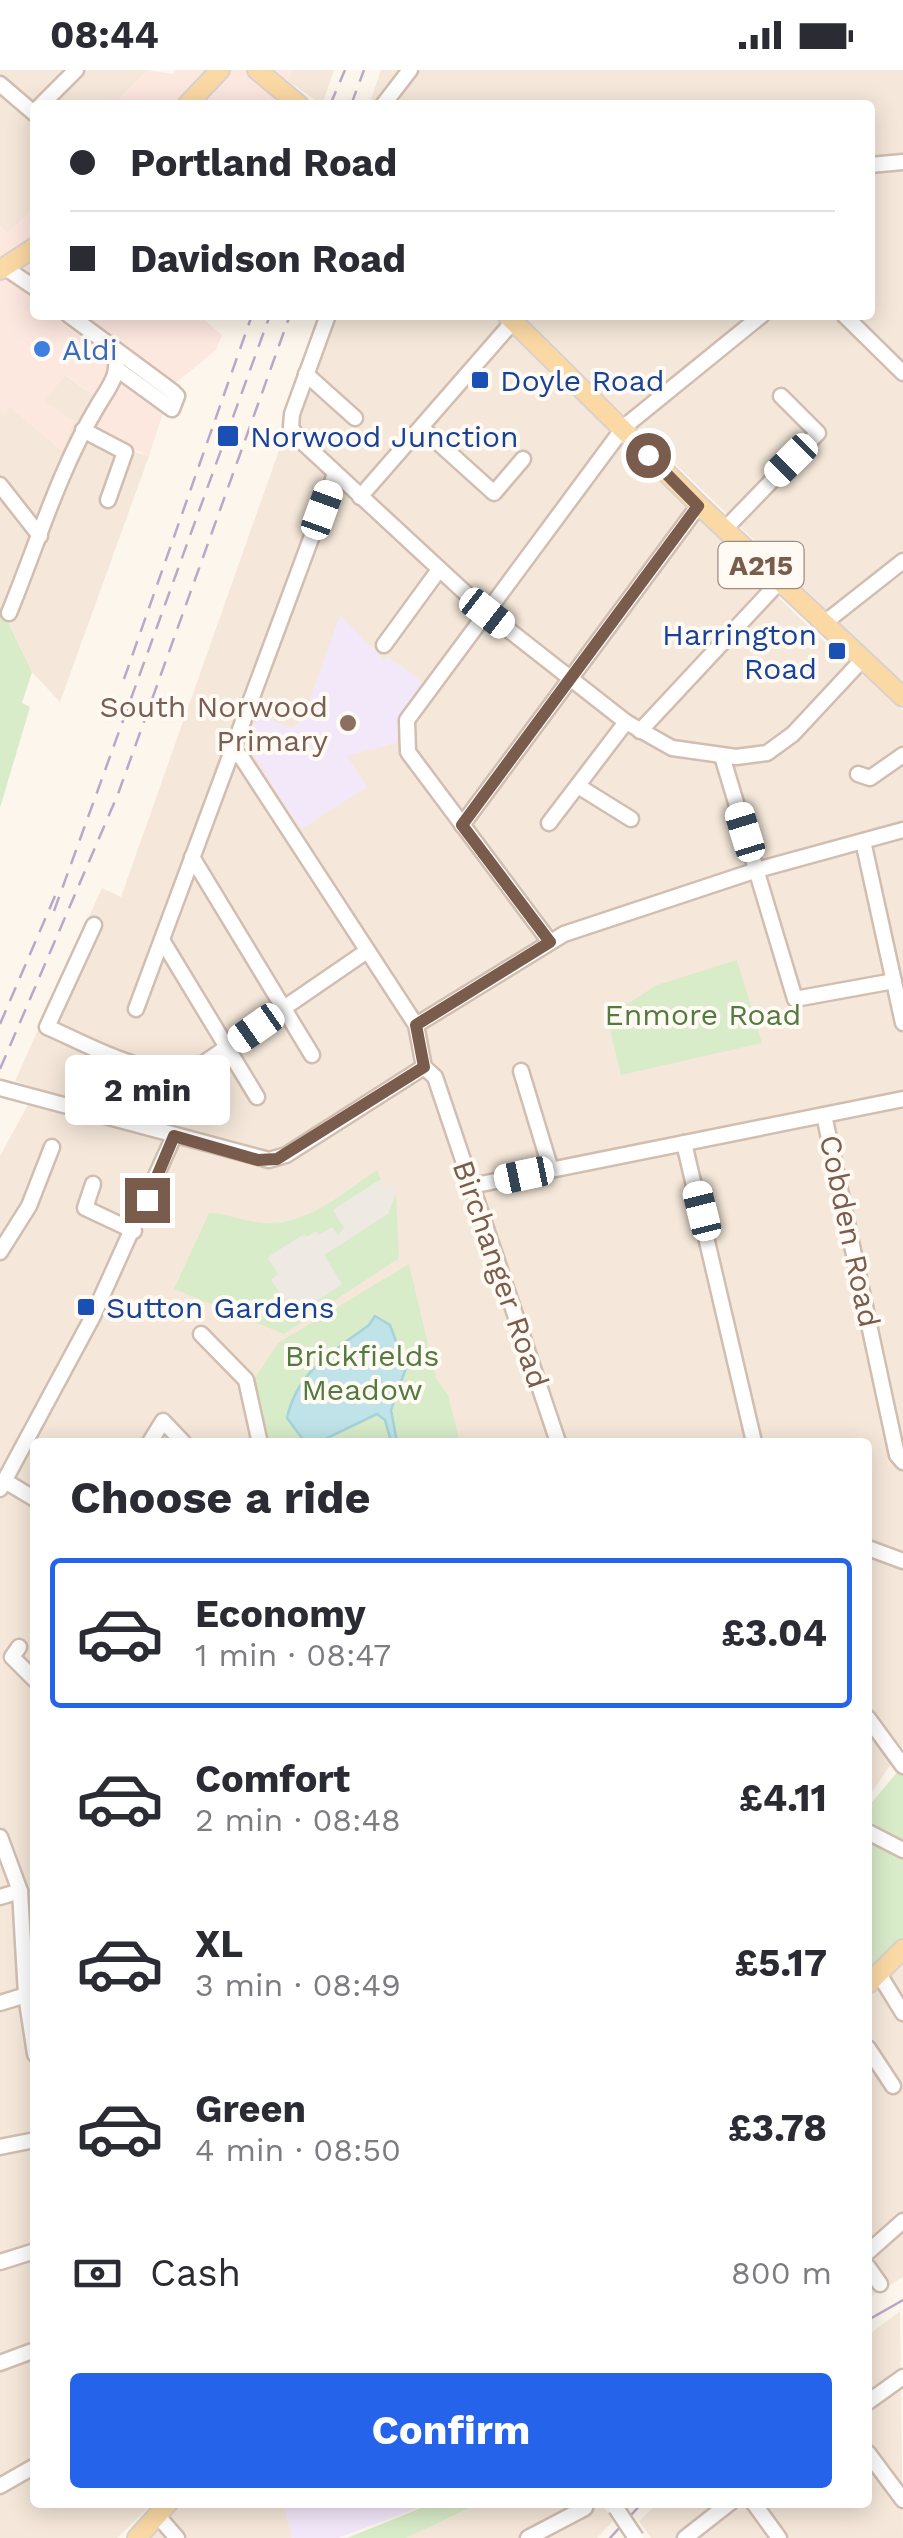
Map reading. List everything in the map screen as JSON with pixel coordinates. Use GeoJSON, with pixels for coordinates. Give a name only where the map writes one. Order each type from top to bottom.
{"type":"FeatureCollection","features":[{"type":"Feature","properties":{"kind":"main road"},"geometry":{"type":"LineString","coordinates":[[194,100],[220,70]]}},
{"type":"Feature","properties":{"kind":"main road"},"geometry":{"type":"LineString","coordinates":[[257,70],[293,100]]}},
{"type":"Feature","properties":{"kind":"main road"},"geometry":{"type":"LineString","coordinates":[[5,264],[30,249]]}},
{"type":"Feature","properties":{"kind":"main road","name":"A215"},"geometry":{"type":"LineString","coordinates":[[516,320],[698,506],[903,697]]}},
{"type":"Feature","properties":{"kind":"main road"},"geometry":{"type":"LineString","coordinates":[[873,1979],[903,1950]]}},
{"type":"Feature","properties":{"kind":"main road"},"geometry":{"type":"LineString","coordinates":[[137,2538],[163,2509]]}},
{"type":"Feature","properties":{"kind":"street"},"geometry":{"type":"LineString","coordinates":[[47,100],[76,70]]}},
{"type":"Feature","properties":{"kind":"street"},"geometry":{"type":"LineString","coordinates":[[387,100],[410,70]]}},
{"type":"Feature","properties":{"kind":"street"},"geometry":{"type":"LineString","coordinates":[[0,84],[30,106]]}},
{"type":"Feature","properties":{"kind":"street"},"geometry":{"type":"LineString","coordinates":[[875,165],[903,162]]}},
{"type":"Feature","properties":{"kind":"street"},"geometry":{"type":"LineString","coordinates":[[5,264],[30,284]]}},
{"type":"Feature","properties":{"kind":"street"},"geometry":{"type":"LineString","coordinates":[[74,320],[173,392],[177,396],[172,409],[117,369],[112,351]]}},
{"type":"Feature","properties":{"kind":"street"},"geometry":{"type":"LineString","coordinates":[[326,320],[291,427],[438,571],[640,731],[681,751],[750,757],[780,746],[862,660]]}},
{"type":"Feature","properties":{"kind":"street"},"geometry":{"type":"LineString","coordinates":[[360,497],[511,320]]}},
{"type":"Feature","properties":{"kind":"street"},"geometry":{"type":"LineString","coordinates":[[550,942],[408,752],[404,736],[407,720],[622,430],[756,320]]}},
{"type":"Feature","properties":{"kind":"street"},"geometry":{"type":"LineString","coordinates":[[849,320],[903,373]]}},
{"type":"Feature","properties":{"kind":"street"},"geometry":{"type":"LineString","coordinates":[[9,613],[83,430],[117,369]]}},
{"type":"Feature","properties":{"kind":"street"},"geometry":{"type":"LineString","coordinates":[[306,374],[347,414]]}},
{"type":"Feature","properties":{"kind":"street"},"geometry":{"type":"LineString","coordinates":[[724,530],[818,432],[782,396]]}},
{"type":"Feature","properties":{"kind":"street"},"geometry":{"type":"LineString","coordinates":[[422,428],[494,493],[522,459]]}},
{"type":"Feature","properties":{"kind":"street"},"geometry":{"type":"LineString","coordinates":[[83,430],[125,452],[108,500]]}},
{"type":"Feature","properties":{"kind":"street"},"geometry":{"type":"LineString","coordinates":[[136,1009],[335,474]]}},
{"type":"Feature","properties":{"kind":"street"},"geometry":{"type":"LineString","coordinates":[[0,486],[40,536]]}},
{"type":"Feature","properties":{"kind":"street"},"geometry":{"type":"LineString","coordinates":[[462,825],[698,506]]}},
{"type":"Feature","properties":{"kind":"street"},"geometry":{"type":"LineString","coordinates":[[823,624],[903,561]]}},
{"type":"Feature","properties":{"kind":"street"},"geometry":{"type":"LineString","coordinates":[[384,645],[438,571]]}},
{"type":"Feature","properties":{"kind":"street"},"geometry":{"type":"LineString","coordinates":[[640,731],[780,582]]}},
{"type":"Feature","properties":{"kind":"street"},"geometry":{"type":"LineString","coordinates":[[548,823],[626,722]]}},
{"type":"Feature","properties":{"kind":"street","name":"Birchanger Road"},"geometry":{"type":"LineString","coordinates":[[232,751],[242,758],[416,1025],[424,1067],[436,1078],[557,1438]]}},
{"type":"Feature","properties":{"kind":"street"},"geometry":{"type":"LineString","coordinates":[[858,774],[870,778],[903,755]]}},
{"type":"Feature","properties":{"kind":"street"},"geometry":{"type":"LineString","coordinates":[[722,756],[795,999],[894,981]]}},
{"type":"Feature","properties":{"kind":"street"},"geometry":{"type":"LineString","coordinates":[[578,786],[632,819]]}},
{"type":"Feature","properties":{"kind":"street"},"geometry":{"type":"LineString","coordinates":[[416,1025],[550,942],[757,870],[903,830]]}},
{"type":"Feature","properties":{"kind":"street"},"geometry":{"type":"LineString","coordinates":[[863,841],[903,1023]]}},
{"type":"Feature","properties":{"kind":"street"},"geometry":{"type":"LineString","coordinates":[[192,857],[312,1055]]}},
{"type":"Feature","properties":{"kind":"street"},"geometry":{"type":"LineString","coordinates":[[94,925],[47,1026],[146,1069],[168,1074],[195,1069],[367,950]]}},
{"type":"Feature","properties":{"kind":"street"},"geometry":{"type":"LineString","coordinates":[[162,940],[257,1097]]}},
{"type":"Feature","properties":{"kind":"street"},"geometry":{"type":"LineString","coordinates":[[0,1088],[258,1160],[277,1159],[424,1067]]}},
{"type":"Feature","properties":{"kind":"street"},"geometry":{"type":"LineString","coordinates":[[521,1071],[551,1170]]}},
{"type":"Feature","properties":{"kind":"street"},"geometry":{"type":"LineString","coordinates":[[471,1186],[903,1099]]}},
{"type":"Feature","properties":{"kind":"street","name":"Cobden Road"},"geometry":{"type":"LineString","coordinates":[[824,1115],[897,1455],[903,1462]]}},
{"type":"Feature","properties":{"kind":"street"},"geometry":{"type":"LineString","coordinates":[[30,1498],[2,1485],[134,1231],[174,1136]]}},
{"type":"Feature","properties":{"kind":"street"},"geometry":{"type":"LineString","coordinates":[[684,1143],[753,1438]]}},
{"type":"Feature","properties":{"kind":"street"},"geometry":{"type":"LineString","coordinates":[[0,1252],[29,1206],[52,1147]]}},
{"type":"Feature","properties":{"kind":"street"},"geometry":{"type":"LineString","coordinates":[[93,1184],[85,1208],[134,1231]]}},
{"type":"Feature","properties":{"kind":"street"},"geometry":{"type":"LineString","coordinates":[[201,1334],[246,1380],[257,1438]]}},
{"type":"Feature","properties":{"kind":"street"},"geometry":{"type":"LineString","coordinates":[[153,1438],[164,1421],[179,1438]]}},
{"type":"Feature","properties":{"kind":"street"},"geometry":{"type":"LineString","coordinates":[[872,1549],[903,1560]]}},
{"type":"Feature","properties":{"kind":"street"},"geometry":{"type":"LineString","coordinates":[[10,1651],[30,1674]]}},
{"type":"Feature","properties":{"kind":"street"},"geometry":{"type":"LineString","coordinates":[[872,1723],[902,1764]]}},
{"type":"Feature","properties":{"kind":"street"},"geometry":{"type":"LineString","coordinates":[[872,1834],[903,1850]]}},
{"type":"Feature","properties":{"kind":"street"},"geometry":{"type":"LineString","coordinates":[[0,1838],[20,1891],[30,1968],[26,1996],[30,2022]]}},
{"type":"Feature","properties":{"kind":"street"},"geometry":{"type":"LineString","coordinates":[[0,1897],[20,1891]]}},
{"type":"Feature","properties":{"kind":"street"},"geometry":{"type":"LineString","coordinates":[[873,1979],[903,2013]]}},
{"type":"Feature","properties":{"kind":"street"},"geometry":{"type":"LineString","coordinates":[[0,2003],[26,1996]]}},
{"type":"Feature","properties":{"kind":"street"},"geometry":{"type":"LineString","coordinates":[[872,2054],[892,2086]]}},
{"type":"Feature","properties":{"kind":"street"},"geometry":{"type":"LineString","coordinates":[[0,2147],[30,2141]]}},
{"type":"Feature","properties":{"kind":"street"},"geometry":{"type":"LineString","coordinates":[[872,2248],[903,2221]]}},
{"type":"Feature","properties":{"kind":"street"},"geometry":{"type":"LineString","coordinates":[[0,2262],[30,2253]]}},
{"type":"Feature","properties":{"kind":"street"},"geometry":{"type":"LineString","coordinates":[[872,2273],[880,2284]]}},
{"type":"Feature","properties":{"kind":"street"},"geometry":{"type":"LineString","coordinates":[[0,2363],[30,2352]]}},
{"type":"Feature","properties":{"kind":"street"},"geometry":{"type":"LineString","coordinates":[[872,2399],[903,2378]]}},
{"type":"Feature","properties":{"kind":"street"},"geometry":{"type":"LineString","coordinates":[[872,2458],[903,2500]]}},
{"type":"Feature","properties":{"kind":"street"},"geometry":{"type":"LineString","coordinates":[[0,2486],[30,2469]]}},
{"type":"Feature","properties":{"kind":"street"},"geometry":{"type":"LineString","coordinates":[[528,2538],[585,2508]]}},
{"type":"Feature","properties":{"kind":"street"},"geometry":{"type":"LineString","coordinates":[[616,2508],[636,2538]]}},
{"type":"Feature","properties":{"kind":"street"},"geometry":{"type":"LineString","coordinates":[[685,2538],[723,2508]]}},
{"type":"Feature","properties":{"kind":"street"},"geometry":{"type":"LineString","coordinates":[[757,2508],[779,2538]]}},
{"type":"Feature","properties":{"kind":"street"},"geometry":{"type":"LineString","coordinates":[[163,2509],[177,2538]]}},
{"type":"Feature","properties":{"kind":"shaded area"},"geometry":{"type":"Polygon","coordinates":[[[0,70],[148,70],[118,100],[30,100],[30,213],[7,233],[0,226],[0,70]]]}},
{"type":"Feature","properties":{"kind":"shaded area"},"geometry":{"type":"Polygon","coordinates":[[[148,70],[172,74],[176,70],[293,70],[278,100],[118,100],[148,70]]]}},
{"type":"Feature","properties":{"kind":"shaded area"},"geometry":{"type":"Polygon","coordinates":[[[293,70],[334,70],[324,100],[315,100],[285,79],[293,70]]]}},
{"type":"Feature","properties":{"kind":"shaded area"},"geometry":{"type":"Polygon","coordinates":[[[381,70],[903,70],[903,684],[526,320],[875,320],[875,100],[371,100],[381,70]]]}},
{"type":"Feature","properties":{"kind":"shaded area"},"geometry":{"type":"Polygon","coordinates":[[[30,213],[30,320],[205,320],[222,335],[216,350],[172,386],[149,456],[91,429],[106,403],[66,375],[44,401],[74,421],[62,451],[9,406],[5,413],[0,410],[0,226],[7,233],[30,213]]]}},
{"type":"Feature","properties":{"kind":"shaded area"},"geometry":{"type":"Polygon","coordinates":[[[334,320],[498,320],[817,635],[903,710],[903,1746],[872,1792],[872,1438],[30,1438],[30,2508],[148,2508],[117,2538],[0,2538],[0,1156],[37,1088],[15,1081],[102,888],[121,897],[283,439],[297,421],[334,320]]]}},
{"type":"Feature","properties":{"kind":"shaded area"},"geometry":{"type":"Polygon","coordinates":[[[62,373],[106,403],[126,449],[149,456],[60,702],[32,672],[0,606],[0,410],[5,412],[8,405],[62,451],[44,401],[62,373]]]}},
{"type":"Feature","properties":{"kind":"shaded area","name":"South Norwood Primary"},"geometry":{"type":"Polygon","coordinates":[[[340,615],[384,660],[388,657],[422,682],[400,715],[396,743],[347,756],[367,787],[301,829],[251,751],[250,732],[260,715],[291,728],[303,720],[340,615]]]}},
{"type":"Feature","properties":{"kind":"shaded area"},"geometry":{"type":"Polygon","coordinates":[[[377,1170],[384,1188],[393,1183],[395,1188],[399,1258],[284,1334],[174,1289],[209,1213],[260,1223],[292,1220],[317,1210],[377,1170]]]}},
{"type":"Feature","properties":{"kind":"shaded area"},"geometry":{"type":"Polygon","coordinates":[[[903,1963],[903,2277],[872,2296],[872,1996],[903,1963]]]}},
{"type":"Feature","properties":{"kind":"shaded area"},"geometry":{"type":"Polygon","coordinates":[[[900,2311],[903,2538],[651,2538],[639,2521],[653,2508],[872,2508],[872,2332],[900,2311]]]}},
{"type":"Feature","properties":{"kind":"shaded area"},"geometry":{"type":"Polygon","coordinates":[[[178,2508],[285,2508],[292,2538],[151,2538],[178,2508]]]}},
{"type":"Feature","properties":{"kind":"shaded area"},"geometry":{"type":"Polygon","coordinates":[[[285,2508],[418,2508],[338,2538],[292,2538],[285,2508]]]}},
{"type":"Feature","properties":{"kind":"shaded area"},"geometry":{"type":"Polygon","coordinates":[[[472,2508],[604,2508],[613,2521],[597,2538],[404,2538],[472,2508]]]}},
{"type":"Feature","properties":{"kind":"green space"},"geometry":{"type":"Polygon","coordinates":[[[0,606],[32,672],[22,703],[30,707],[0,808],[0,606]]]}},
{"type":"Feature","properties":{"kind":"green space","name":"Enmore Road"},"geometry":{"type":"Polygon","coordinates":[[[737,960],[762,1043],[621,1075],[607,1017],[657,985],[737,960]]]}},
{"type":"Feature","properties":{"kind":"green space"},"geometry":{"type":"Polygon","coordinates":[[[377,1170],[381,1179],[333,1210],[344,1228],[338,1235],[332,1227],[319,1235],[316,1231],[307,1237],[304,1234],[268,1258],[278,1274],[271,1280],[296,1315],[342,1284],[324,1255],[388,1214],[396,1193],[399,1258],[284,1334],[174,1289],[209,1213],[264,1223],[295,1219],[324,1206],[377,1170]]]}},
{"type":"Feature","properties":{"kind":"green space","name":"Brickfields Meadow"},"geometry":{"type":"Polygon","coordinates":[[[409,1264],[436,1378],[448,1395],[459,1438],[264,1438],[251,1384],[278,1343],[409,1264]]]}},
{"type":"Feature","properties":{"kind":"green space"},"geometry":{"type":"Polygon","coordinates":[[[899,1770],[903,1776],[903,1846],[872,1822],[872,1802],[899,1770]]]}},
{"type":"Feature","properties":{"kind":"green space"},"geometry":{"type":"Polygon","coordinates":[[[872,1842],[903,1858],[903,1940],[872,1968],[872,1842]]]}},
{"type":"Feature","properties":{"kind":"green space"},"geometry":{"type":"Polygon","coordinates":[[[421,2508],[470,2508],[406,2538],[347,2538],[421,2508]]]}},
{"type":"Feature","properties":{"kind":"water"},"geometry":{"type":"Polygon","coordinates":[[[375,1316],[390,1325],[406,1368],[391,1410],[396,1438],[390,1438],[385,1420],[377,1414],[327,1438],[302,1438],[287,1418],[299,1387],[330,1353],[369,1325],[375,1316]]]}},
{"type":"Feature","properties":{"kind":"tram line"},"geometry":{"type":"LineString","coordinates":[[872,2318],[903,2300]]}},
{"type":"Feature","properties":{"kind":"tram line"},"geometry":{"type":"LineString","coordinates":[[610,2538],[638,2508]]}},
{"type":"Feature","properties":{"kind":"railway"},"geometry":{"type":"LineString","coordinates":[[332,100],[345,70]]}},
{"type":"Feature","properties":{"kind":"railway"},"geometry":{"type":"LineString","coordinates":[[353,100],[364,70]]}},
{"type":"Feature","properties":{"kind":"railway"},"geometry":{"type":"LineString","coordinates":[[124,679],[250,320]]}},
{"type":"Feature","properties":{"kind":"railway"},"geometry":{"type":"LineString","coordinates":[[54,911],[268,320]]}},
{"type":"Feature","properties":{"kind":"railway"},"geometry":{"type":"LineString","coordinates":[[0,1069],[118,794],[288,320]]}},
{"type":"Feature","properties":{"kind":"railway"},"geometry":{"type":"LineString","coordinates":[[0,1024],[55,896]]}},
{"type":"Feature","properties":{"kind":"place","name":"Aldi"},"geometry":{"type":"Point","coordinates":[42,349]}},
{"type":"Feature","properties":{"kind":"place","name":"Doyle Road"},"geometry":{"type":"Point","coordinates":[480,380]}},
{"type":"Feature","properties":{"kind":"place","name":"Norwood Junction"},"geometry":{"type":"Point","coordinates":[228,436]}},
{"type":"Feature","properties":{"kind":"place","name":"Harrington Road"},"geometry":{"type":"Point","coordinates":[837,651]}},
{"type":"Feature","properties":{"kind":"place","name":"South Norwood Primary"},"geometry":{"type":"Point","coordinates":[348,723]}},
{"type":"Feature","properties":{"kind":"place","name":"Sutton Gardens"},"geometry":{"type":"Point","coordinates":[86,1307]}},
{"type":"Feature","properties":{"kind":"route"},"geometry":{"type":"LineString","coordinates":[[147,1200],[174,1136],[258,1160],[286,1155],[424,1067],[416,1025],[550,942],[462,825],[698,506],[648,455]]}}]}
